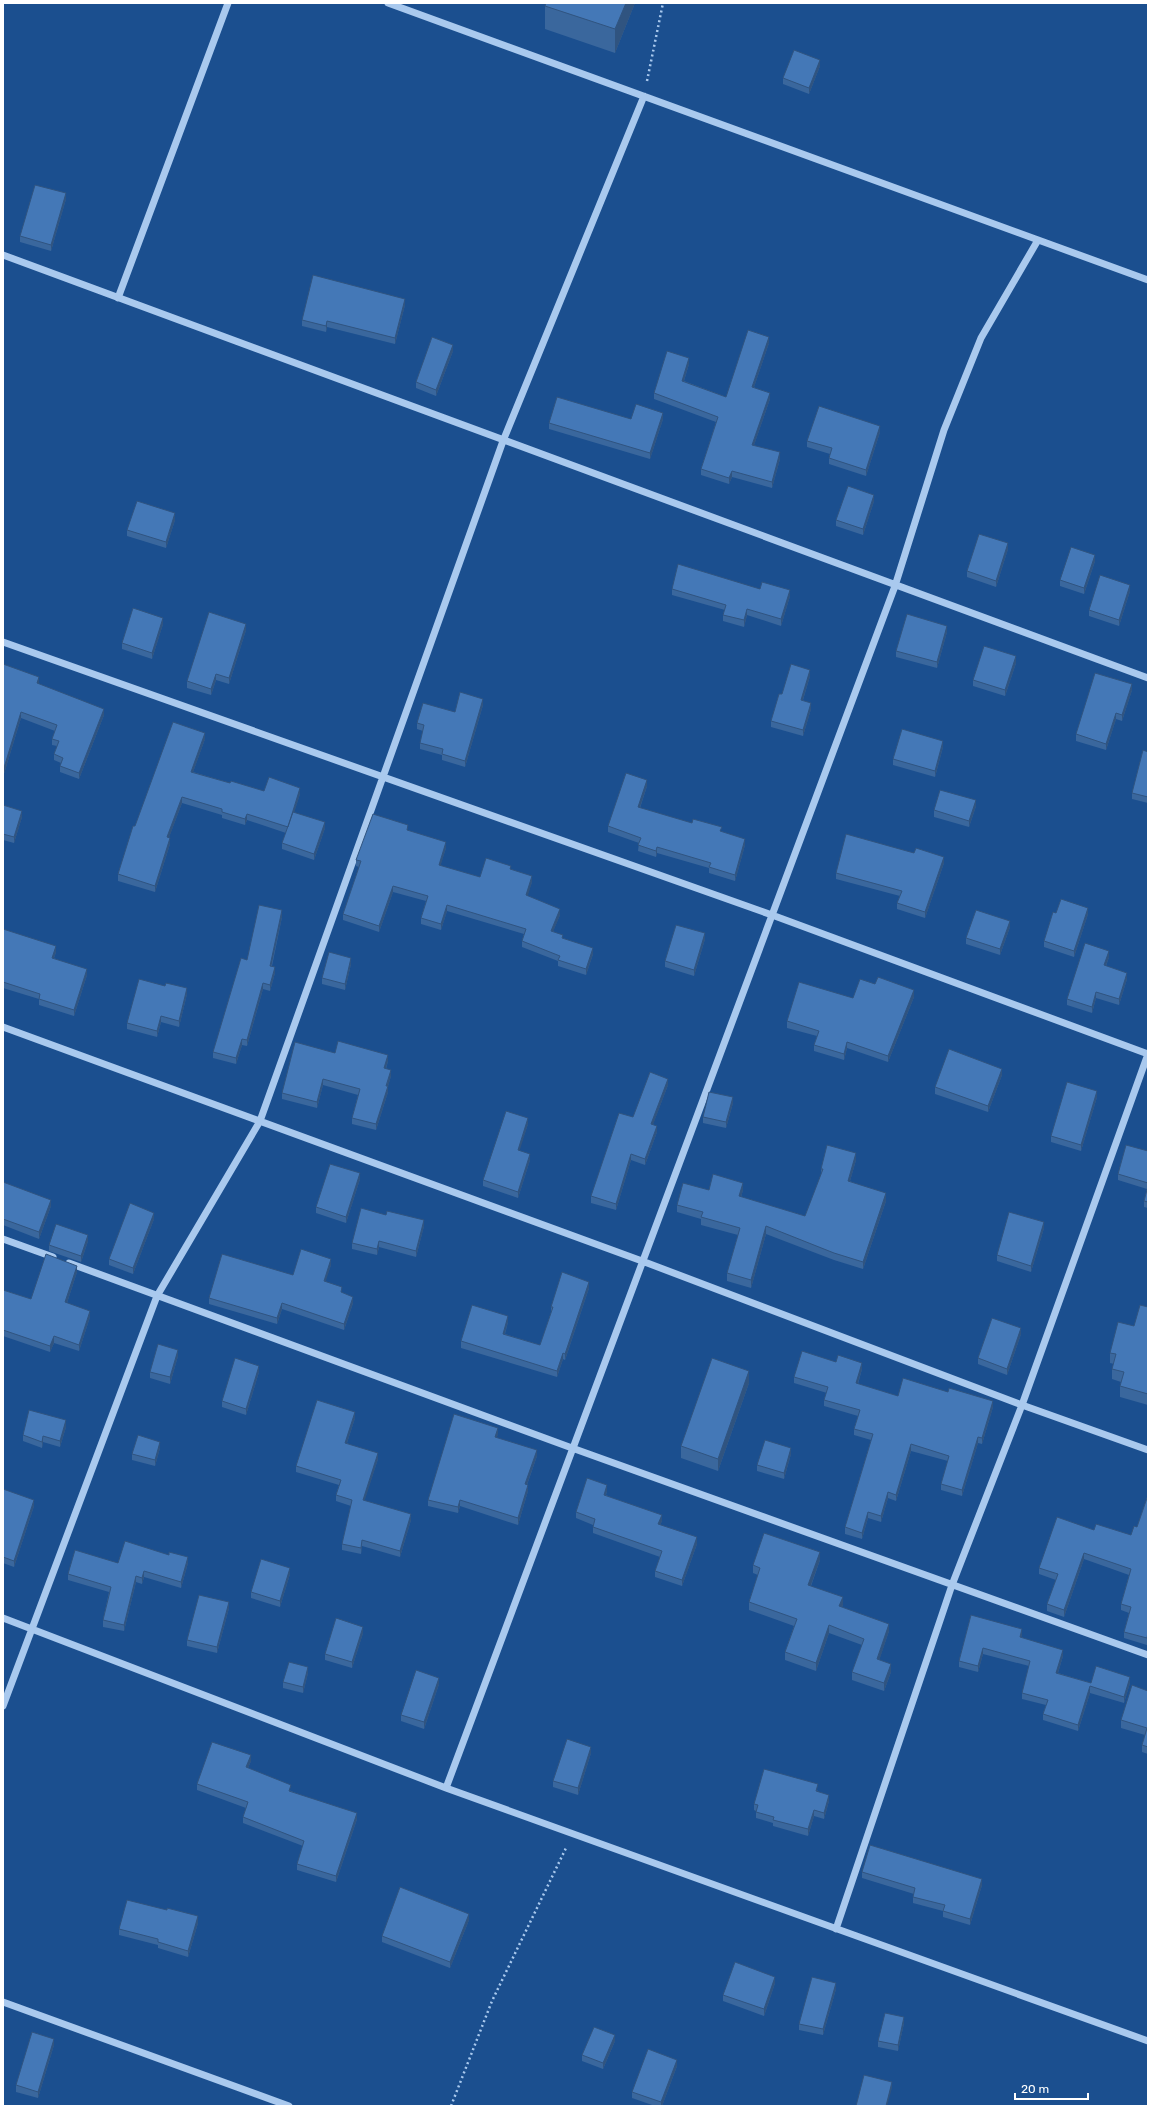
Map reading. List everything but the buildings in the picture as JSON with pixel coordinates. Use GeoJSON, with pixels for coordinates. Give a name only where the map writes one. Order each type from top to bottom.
{"type":"FeatureCollection","features":[{"type":"Feature","properties":{"kind":"street"},"geometry":{"type":"LineString","coordinates":[[118,298],[228,3]]}},
{"type":"Feature","properties":{"kind":"street"},"geometry":{"type":"LineString","coordinates":[[388,3],[1148,280]]}},
{"type":"Feature","properties":{"kind":"street"},"geometry":{"type":"LineString","coordinates":[[3,1706],[157,1296],[260,1121],[503,441],[644,96]]}},
{"type":"Feature","properties":{"kind":"street"},"geometry":{"type":"LineString","coordinates":[[446,1788],[895,586],[944,430],[981,338],[1038,240]]}},
{"type":"Feature","properties":{"kind":"street"},"geometry":{"type":"LineString","coordinates":[[3,256],[1148,678]]}},
{"type":"Feature","properties":{"kind":"street"},"geometry":{"type":"LineString","coordinates":[[3,642],[772,916],[1148,1054],[1022,1405],[952,1585],[836,1929]]}},
{"type":"Feature","properties":{"kind":"street"},"geometry":{"type":"LineString","coordinates":[[3,1027],[642,1261],[1022,1405],[1148,1450]]}},
{"type":"Feature","properties":{"kind":"street"},"geometry":{"type":"LineString","coordinates":[[3,1239],[572,1448],[1148,1655]]}},
{"type":"Feature","properties":{"kind":"street"},"geometry":{"type":"LineString","coordinates":[[3,1618],[446,1788],[1148,2041]]}},
{"type":"Feature","properties":{"kind":"street"},"geometry":{"type":"LineString","coordinates":[[3,2002],[289,2106]]}},
{"type":"Feature","properties":{"kind":"path"},"geometry":{"type":"LineString","coordinates":[[644,96],[663,3]]}},
{"type":"Feature","properties":{"kind":"path"},"geometry":{"type":"LineString","coordinates":[[451,2106],[492,2001],[573,1834]]}}]}
